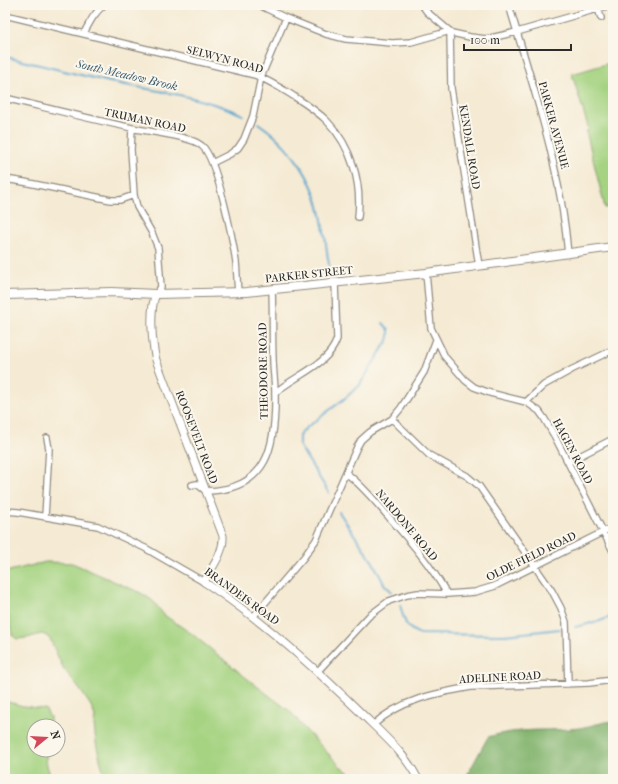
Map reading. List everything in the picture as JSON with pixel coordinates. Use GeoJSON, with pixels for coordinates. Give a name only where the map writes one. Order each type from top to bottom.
{"type":"FeatureCollection","features":[{"type":"Feature","properties":{"kind":"main road","name":"PARKER STREET"},"geometry":{"type":"LineString","coordinates":[[5,295],[111,292],[156,294],[238,292],[426,273],[613,247]]}},
{"type":"Feature","properties":{"kind":"street"},"geometry":{"type":"LineString","coordinates":[[84,33],[97,10],[104,5]]}},
{"type":"Feature","properties":{"kind":"street"},"geometry":{"type":"LineString","coordinates":[[259,5],[286,18],[326,34],[346,39],[392,43],[411,42],[450,31]]}},
{"type":"Feature","properties":{"kind":"street"},"geometry":{"type":"LineString","coordinates":[[422,5],[427,12],[452,33],[470,38],[486,39],[517,32],[598,7],[611,5]]}},
{"type":"Feature","properties":{"kind":"street","name":"PARKER AVENUE"},"geometry":{"type":"LineString","coordinates":[[509,5],[552,154],[559,185],[568,254]]}},
{"type":"Feature","properties":{"kind":"street"},"geometry":{"type":"LineString","coordinates":[[598,7],[601,18]]}},
{"type":"Feature","properties":{"kind":"street","name":"SELWYN ROAD"},"geometry":{"type":"LineString","coordinates":[[5,15],[261,77],[278,86],[327,121],[343,141],[350,156],[358,185],[358,217]]}},
{"type":"Feature","properties":{"kind":"street"},"geometry":{"type":"LineString","coordinates":[[212,163],[238,148],[244,139],[253,116],[261,77],[286,18]]}},
{"type":"Feature","properties":{"kind":"street","name":"KENDALL ROAD"},"geometry":{"type":"LineString","coordinates":[[450,31],[451,88],[479,266]]}},
{"type":"Feature","properties":{"kind":"street","name":"TRUMAN ROAD"},"geometry":{"type":"LineString","coordinates":[[5,98],[132,128],[186,138],[203,147],[212,163],[231,234],[236,263],[238,292]]}},
{"type":"Feature","properties":{"kind":"street"},"geometry":{"type":"LineString","coordinates":[[132,128],[131,150],[134,195],[137,207],[152,233],[158,248],[161,287],[156,294]]}},
{"type":"Feature","properties":{"kind":"street"},"geometry":{"type":"LineString","coordinates":[[5,179],[111,200],[120,200],[134,195]]}},
{"type":"Feature","properties":{"kind":"street","name":"HAGEN ROAD"},"geometry":{"type":"LineString","coordinates":[[426,273],[431,328],[445,358],[455,370],[474,387],[490,393],[526,402],[539,412],[544,418],[568,462],[613,551]]}},
{"type":"Feature","properties":{"kind":"street"},"geometry":{"type":"LineString","coordinates":[[275,393],[317,364],[334,348],[337,339],[335,283]]}},
{"type":"Feature","properties":{"kind":"street","name":"THEODORE ROAD"},"geometry":{"type":"LineString","coordinates":[[192,485],[197,484],[206,491],[223,490],[244,483],[253,477],[260,469],[268,455],[272,442],[275,393],[272,289]]}},
{"type":"Feature","properties":{"kind":"street","name":"ROOSEVELT ROAD"},"geometry":{"type":"LineString","coordinates":[[156,294],[152,302],[153,346],[156,360],[224,536],[224,544],[221,554],[204,582]]}},
{"type":"Feature","properties":{"kind":"street"},"geometry":{"type":"LineString","coordinates":[[253,617],[304,557],[316,540],[352,458],[362,440],[370,432],[392,419],[415,388],[424,372],[436,340]]}},
{"type":"Feature","properties":{"kind":"street"},"geometry":{"type":"LineString","coordinates":[[526,402],[544,385],[613,350]]}},
{"type":"Feature","properties":{"kind":"street"},"geometry":{"type":"LineString","coordinates":[[392,419],[429,455],[467,476],[478,486],[536,566],[552,591],[561,608],[566,622],[568,684]]}},
{"type":"Feature","properties":{"kind":"street"},"geometry":{"type":"LineString","coordinates":[[45,517],[49,450],[47,438]]}},
{"type":"Feature","properties":{"kind":"street"},"geometry":{"type":"LineString","coordinates":[[568,462],[613,439]]}},
{"type":"Feature","properties":{"kind":"street","name":"NARDONE ROAD"},"geometry":{"type":"LineString","coordinates":[[346,473],[357,481],[410,541],[439,580],[447,594]]}},
{"type":"Feature","properties":{"kind":"street","name":"BRANDEIS ROAD"},"geometry":{"type":"LineString","coordinates":[[5,511],[98,526],[145,548],[216,589],[272,631],[317,672],[373,725],[406,761],[418,779]]}},
{"type":"Feature","properties":{"kind":"street","name":"OLDE FIELD ROAD"},"geometry":{"type":"LineString","coordinates":[[317,672],[369,616],[389,601],[418,593],[447,594],[475,592],[486,589],[536,566],[613,527]]}},
{"type":"Feature","properties":{"kind":"street","name":"ADELINE ROAD"},"geometry":{"type":"LineString","coordinates":[[373,725],[396,709],[413,701],[436,694],[471,687],[568,684],[607,682],[613,680]]}},
{"type":"Feature","properties":{"kind":"green space"},"geometry":{"type":"Polygon","coordinates":[[[613,62],[613,206],[605,208],[586,131],[589,130],[572,74],[613,62]]]}},
{"type":"Feature","properties":{"kind":"green space"},"geometry":{"type":"Polygon","coordinates":[[[46,562],[72,563],[141,593],[153,601],[164,615],[192,634],[291,712],[303,727],[341,767],[358,779],[105,779],[96,743],[94,724],[95,716],[91,706],[81,691],[63,668],[50,639],[41,634],[17,639],[12,635],[8,613],[5,608],[5,572],[46,562]]]}},
{"type":"Feature","properties":{"kind":"green space"},"geometry":{"type":"Polygon","coordinates":[[[5,701],[23,706],[45,709],[50,718],[26,718],[26,758],[46,758],[48,770],[55,779],[5,779],[5,701]]]}},
{"type":"Feature","properties":{"kind":"green space"},"geometry":{"type":"Polygon","coordinates":[[[613,721],[613,779],[465,779],[488,737],[511,732],[580,728],[613,721]]]}},
{"type":"Feature","properties":{"kind":"waterway","name":"South Meadow Brook"},"geometry":{"type":"LineString","coordinates":[[5,57],[115,83],[196,99],[243,115]]}},
{"type":"Feature","properties":{"kind":"waterway","name":"South Meadow Brook"},"geometry":{"type":"LineString","coordinates":[[258,123],[285,146],[293,155],[312,186],[318,202],[332,275]]}},
{"type":"Feature","properties":{"kind":"waterway","name":"South Meadow Brook"},"geometry":{"type":"LineString","coordinates":[[329,493],[299,445],[299,436],[306,428],[359,386],[389,338],[389,330],[383,323]]}},
{"type":"Feature","properties":{"kind":"waterway","name":"South Meadow Brook"},"geometry":{"type":"LineString","coordinates":[[339,512],[374,564],[384,584],[392,592]]}},
{"type":"Feature","properties":{"kind":"waterway","name":"South Meadow Brook"},"geometry":{"type":"LineString","coordinates":[[400,605],[404,619],[408,626],[420,634],[505,635],[560,629]]}},
{"type":"Feature","properties":{"kind":"waterway","name":"South Meadow Brook"},"geometry":{"type":"LineString","coordinates":[[575,627],[613,616]]}}]}
